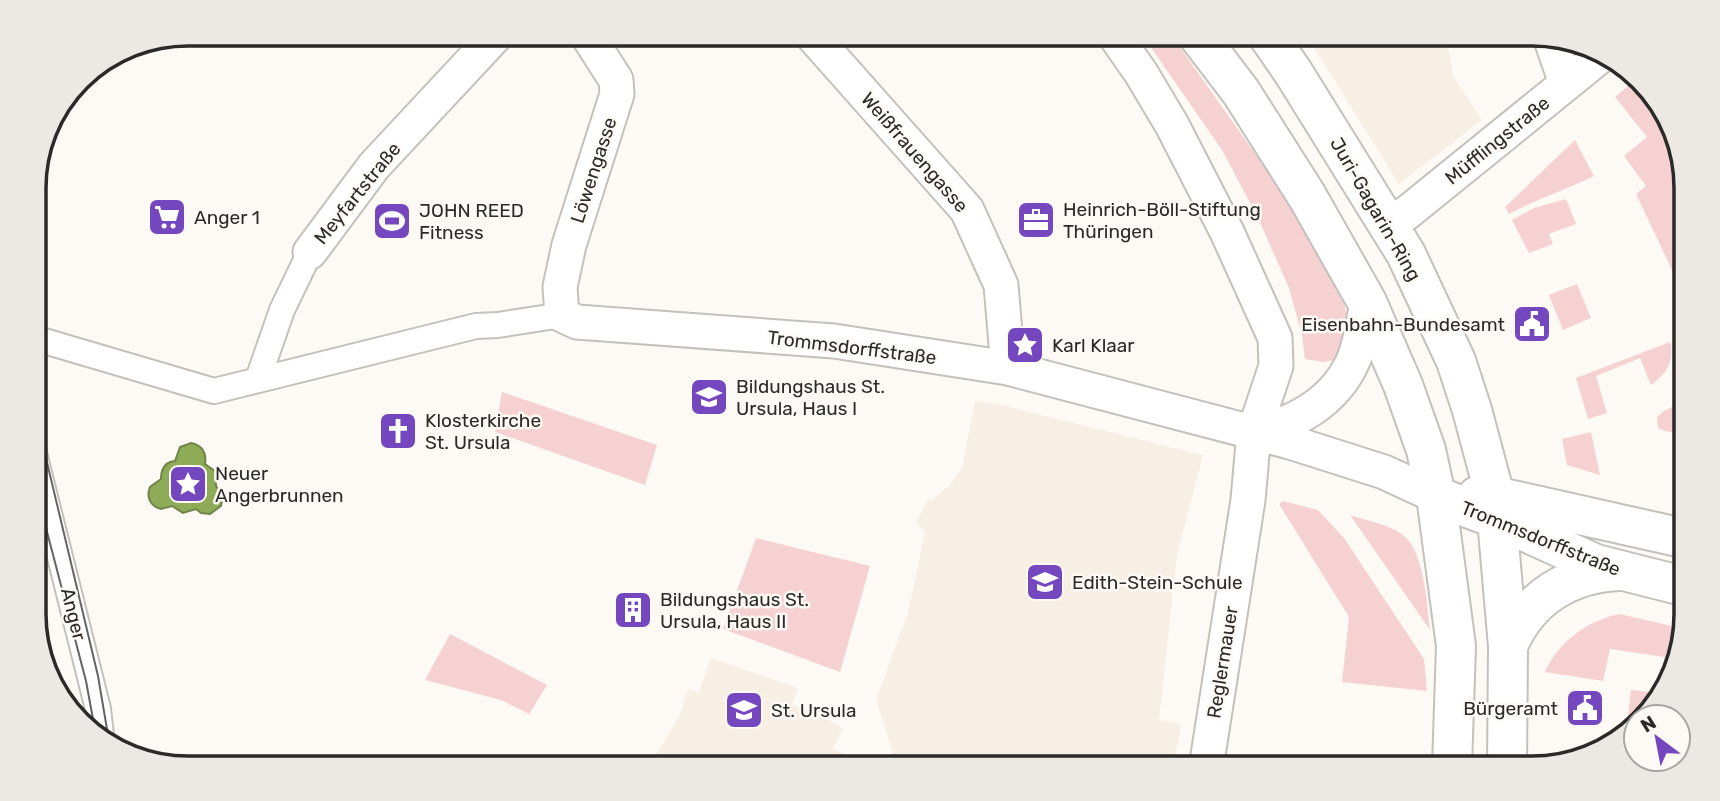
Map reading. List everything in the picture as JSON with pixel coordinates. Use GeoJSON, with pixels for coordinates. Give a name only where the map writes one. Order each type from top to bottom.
{"type":"FeatureCollection","features":[{"type":"Feature","properties":{"kind":"street","name":"Meyfartstraße"},"geometry":{"type":"LineString","coordinates":[[258,379],[282,310],[310,252],[374,166],[486,46]]}},
{"type":"Feature","properties":{"kind":"street","name":"Löwengasse"},"geometry":{"type":"LineString","coordinates":[[562,314],[560,287],[569,245],[617,94],[617,80],[595,46]]}},
{"type":"Feature","properties":{"kind":"street","name":"Weißfrauengasse"},"geometry":{"type":"LineString","coordinates":[[822,46],[967,210],[1000,285],[1008,368]]}},
{"type":"Feature","properties":{"kind":"street"},"geometry":{"type":"LineString","coordinates":[[1122,46],[1172,125],[1227,232],[1275,338],[1276,366],[1254,432],[1270,429],[1300,416],[1324,401],[1335,389],[1359,346],[1367,302]]}},
{"type":"Feature","properties":{"kind":"street"},"geometry":{"type":"LineString","coordinates":[[1206,46],[1241,92],[1307,196],[1367,302],[1404,385],[1426,450],[1436,496],[1457,646],[1452,755]]}},
{"type":"Feature","properties":{"kind":"street","name":"Juri-Gagarin-Ring"},"geometry":{"type":"LineString","coordinates":[[1274,46],[1389,224],[1456,361],[1472,410],[1496,508],[1508,646],[1507,755]]}},
{"type":"Feature","properties":{"kind":"street"},"geometry":{"type":"LineString","coordinates":[[1554,47],[1566,83]]}},
{"type":"Feature","properties":{"kind":"street","name":"Müfflingstraße"},"geometry":{"type":"LineString","coordinates":[[1389,224],[1408,212],[1595,60]]}},
{"type":"Feature","properties":{"kind":"street","name":"Trommsdorffstraße"},"geometry":{"type":"LineString","coordinates":[[258,379],[476,326],[562,314],[577,322],[834,341],[1008,368],[1254,432],[1373,469],[1436,496],[1674,538]]}},
{"type":"Feature","properties":{"kind":"street"},"geometry":{"type":"LineString","coordinates":[[46,342],[214,391],[258,379]]}},
{"type":"Feature","properties":{"kind":"street","name":"Reglermauer"},"geometry":{"type":"LineString","coordinates":[[1208,755],[1248,500],[1254,432]]}},
{"type":"Feature","properties":{"kind":"street","name":"Anger"},"geometry":{"type":"LineString","coordinates":[[46,501],[100,725]]}},
{"type":"Feature","properties":{"kind":"street","name":"Trommsdorffstraße"},"geometry":{"type":"LineString","coordinates":[[1496,508],[1596,564],[1674,584]]}},
{"type":"Feature","properties":{"kind":"street"},"geometry":{"type":"LineString","coordinates":[[1508,646],[1516,626],[1526,612],[1545,596],[1588,575],[1620,571]]}},
{"type":"Feature","properties":{"kind":"shaded area"},"geometry":{"type":"Polygon","coordinates":[[[1150,46],[1179,46],[1289,202],[1341,290],[1347,317],[1347,342],[1336,360],[1323,362],[1305,359],[1302,335],[1289,288],[1258,218],[1222,150],[1150,46]]]}},
{"type":"Feature","properties":{"kind":"shaded area"},"geometry":{"type":"Polygon","coordinates":[[[1313,46],[1446,46],[1453,76],[1482,120],[1399,184],[1313,46]]]}},
{"type":"Feature","properties":{"kind":"shaded area"},"geometry":{"type":"Polygon","coordinates":[[[1630,84],[1633,87],[1655,117],[1670,151],[1674,188],[1674,274],[1636,194],[1646,186],[1624,156],[1647,137],[1615,97],[1630,84]]]}},
{"type":"Feature","properties":{"kind":"shaded area"},"geometry":{"type":"Polygon","coordinates":[[[1575,140],[1594,176],[1509,214],[1505,207],[1575,140]]]}},
{"type":"Feature","properties":{"kind":"shaded area"},"geometry":{"type":"Polygon","coordinates":[[[1566,199],[1576,224],[1549,234],[1553,244],[1529,253],[1512,220],[1534,208],[1566,199]]]}},
{"type":"Feature","properties":{"kind":"shaded area"},"geometry":{"type":"Polygon","coordinates":[[[1577,284],[1591,318],[1563,330],[1549,295],[1577,284]]]}},
{"type":"Feature","properties":{"kind":"shaded area"},"geometry":{"type":"Polygon","coordinates":[[[1670,342],[1671,356],[1668,367],[1651,385],[1640,358],[1596,376],[1607,413],[1588,419],[1576,378],[1670,342]]]}},
{"type":"Feature","properties":{"kind":"shaded area"},"geometry":{"type":"Polygon","coordinates":[[[502,392],[657,445],[645,485],[495,432],[502,392]]]}},
{"type":"Feature","properties":{"kind":"shaded area","name":"Edith-Stein-Schule"},"geometry":{"type":"Polygon","coordinates":[[[975,401],[1006,406],[1203,455],[1177,555],[1159,720],[1181,724],[1175,755],[899,755],[893,753],[876,700],[908,613],[925,532],[916,522],[928,499],[932,500],[949,486],[962,468],[975,401]]]}},
{"type":"Feature","properties":{"kind":"shaded area"},"geometry":{"type":"Polygon","coordinates":[[[1674,406],[1674,433],[1658,428],[1657,417],[1674,406]]]}},
{"type":"Feature","properties":{"kind":"shaded area"},"geometry":{"type":"Polygon","coordinates":[[[1591,432],[1600,475],[1567,465],[1562,439],[1591,432]]]}},
{"type":"Feature","properties":{"kind":"shaded area","name":"Neuer Angerbrunnen"},"geometry":{"type":"Polygon","coordinates":[[[191,443],[203,450],[205,464],[215,471],[216,486],[223,496],[221,506],[210,514],[196,509],[183,513],[172,506],[161,509],[154,506],[149,498],[150,487],[161,479],[164,467],[175,461],[180,447],[191,443]]]}},
{"type":"Feature","properties":{"kind":"shaded area"},"geometry":{"type":"Polygon","coordinates":[[[1283,501],[1318,510],[1344,538],[1424,659],[1427,691],[1342,682],[1349,617],[1279,504],[1283,501]]]}},
{"type":"Feature","properties":{"kind":"shaded area"},"geometry":{"type":"Polygon","coordinates":[[[1350,515],[1391,528],[1410,542],[1420,565],[1430,630],[1350,515]]]}},
{"type":"Feature","properties":{"kind":"shaded area"},"geometry":{"type":"Polygon","coordinates":[[[756,538],[870,566],[840,672],[723,629],[756,538]]]}},
{"type":"Feature","properties":{"kind":"shaded area"},"geometry":{"type":"Polygon","coordinates":[[[1620,614],[1674,627],[1667,657],[1610,649],[1603,681],[1545,672],[1558,651],[1575,634],[1608,617],[1620,614]]]}},
{"type":"Feature","properties":{"kind":"shaded area"},"geometry":{"type":"Polygon","coordinates":[[[450,634],[547,685],[529,714],[501,700],[425,680],[450,634]]]}},
{"type":"Feature","properties":{"kind":"shaded area","name":"St. Ursula"},"geometry":{"type":"Polygon","coordinates":[[[711,658],[798,688],[792,705],[818,714],[843,728],[833,748],[846,756],[655,756],[680,715],[688,689],[699,692],[711,658]]]}},
{"type":"Feature","properties":{"kind":"shaded area"},"geometry":{"type":"Polygon","coordinates":[[[1631,690],[1650,692],[1642,703],[1630,703],[1631,690]]]}},
{"type":"Feature","properties":{"kind":"tram line"},"geometry":{"type":"LineString","coordinates":[[46,458],[98,676],[107,730]]}},
{"type":"Feature","properties":{"kind":"tram line"},"geometry":{"type":"LineString","coordinates":[[46,528],[86,681],[93,719]]}},
{"type":"Feature","properties":{"kind":"place","name":"Anger 1"},"geometry":{"type":"Point","coordinates":[167,217]}},
{"type":"Feature","properties":{"kind":"place","name":"Heinrich-Böll-Stiftung Thüringen"},"geometry":{"type":"Point","coordinates":[1036,220]}},
{"type":"Feature","properties":{"kind":"place","name":"JOHN REED Fitness"},"geometry":{"type":"Point","coordinates":[392,221]}},
{"type":"Feature","properties":{"kind":"place","name":"Eisenbahn-Bundesamt"},"geometry":{"type":"Point","coordinates":[1532,324]}},
{"type":"Feature","properties":{"kind":"place","name":"Karl Klaar"},"geometry":{"type":"Point","coordinates":[1025,345]}},
{"type":"Feature","properties":{"kind":"place","name":"Bildungshaus St. Ursula, Haus I"},"geometry":{"type":"Point","coordinates":[709,397]}},
{"type":"Feature","properties":{"kind":"place","name":"Klosterkirche St. Ursula"},"geometry":{"type":"Point","coordinates":[398,431]}},
{"type":"Feature","properties":{"kind":"place","name":"Neuer Angerbrunnen"},"geometry":{"type":"Point","coordinates":[188,484]}},
{"type":"Feature","properties":{"kind":"place","name":"Edith-Stein-Schule"},"geometry":{"type":"Point","coordinates":[1045,582]}},
{"type":"Feature","properties":{"kind":"place","name":"Bildungshaus St. Ursula, Haus II"},"geometry":{"type":"Point","coordinates":[633,610]}},
{"type":"Feature","properties":{"kind":"place","name":"Bürgeramt"},"geometry":{"type":"Point","coordinates":[1585,708]}},
{"type":"Feature","properties":{"kind":"place","name":"St. Ursula"},"geometry":{"type":"Point","coordinates":[744,710]}}]}
